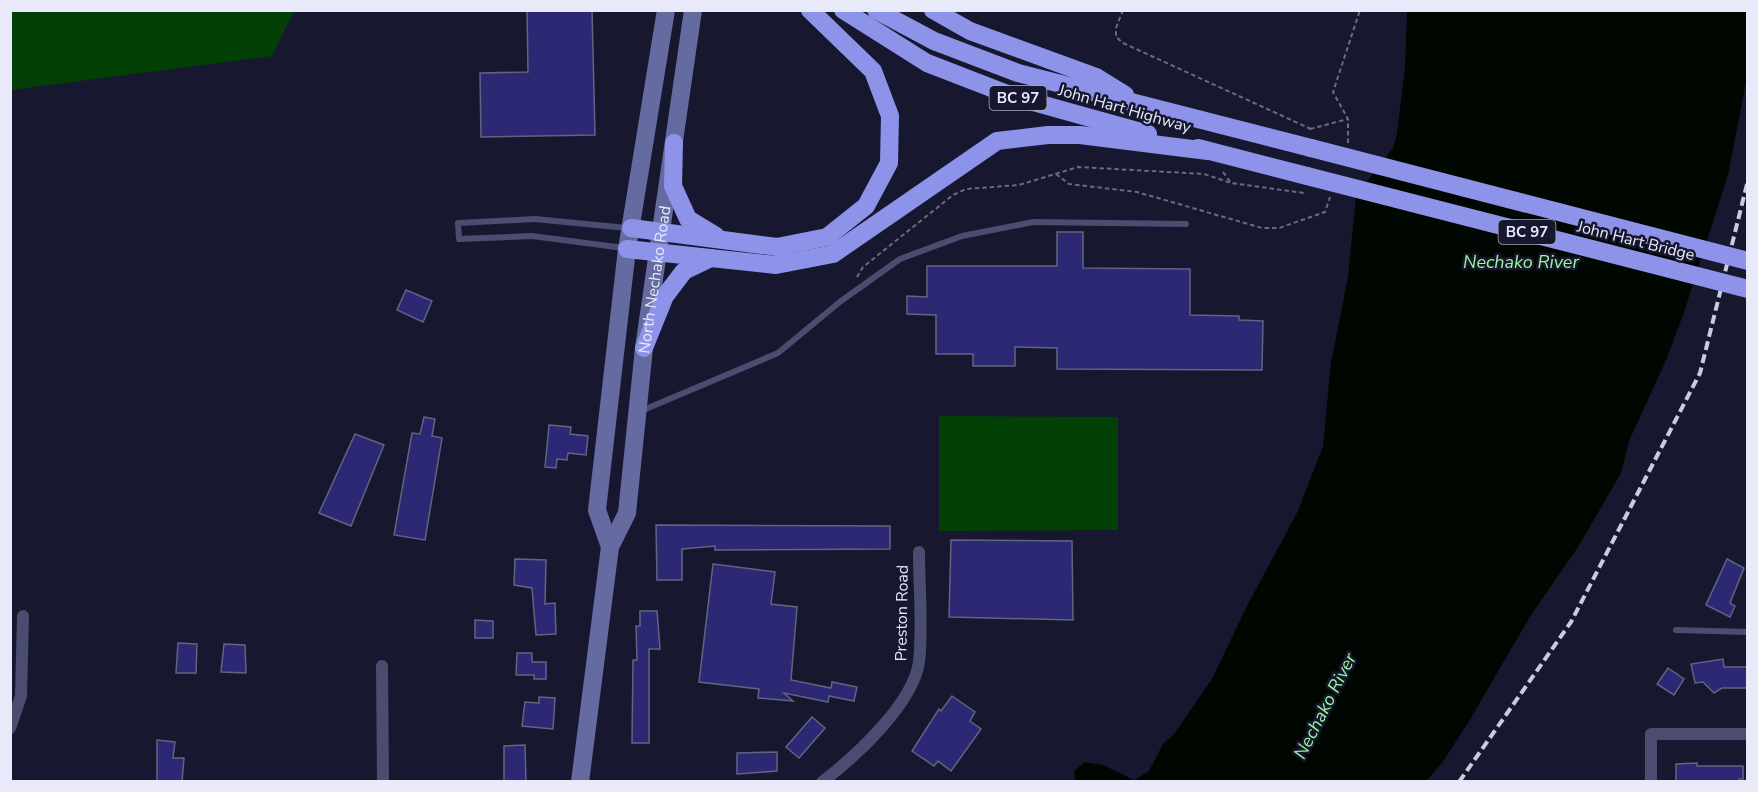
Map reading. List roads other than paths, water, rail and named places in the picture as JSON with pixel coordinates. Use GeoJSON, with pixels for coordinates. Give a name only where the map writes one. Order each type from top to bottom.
{"type":"FeatureCollection","features":[{"type":"Feature","properties":{"kind":"highway"},"geometry":{"type":"LineString","coordinates":[[631,228],[777,247],[827,237],[866,206],[889,163],[890,116],[873,71],[810,10]]}},
{"type":"Feature","properties":{"kind":"highway","name":"John Hart Highway"},"geometry":{"type":"LineString","coordinates":[[843,10],[927,63],[1015,97],[1208,151],[1305,184]]}},
{"type":"Feature","properties":{"kind":"highway","name":"John Hart Highway"},"geometry":{"type":"LineString","coordinates":[[876,10],[934,41],[1018,73],[1311,148]]}},
{"type":"Feature","properties":{"kind":"highway"},"geometry":{"type":"LineString","coordinates":[[933,10],[970,31],[1096,77],[1139,104]]}},
{"type":"Feature","properties":{"kind":"highway"},"geometry":{"type":"LineString","coordinates":[[627,249],[776,265],[833,254],[997,141],[1047,135],[1080,135],[1208,151]]}},
{"type":"Feature","properties":{"kind":"highway"},"geometry":{"type":"LineString","coordinates":[[674,143],[673,186],[688,219],[720,238]]}},
{"type":"Feature","properties":{"kind":"highway","name":"John Hart Bridge"},"geometry":{"type":"LineString","coordinates":[[1311,148],[1748,261]]}},
{"type":"Feature","properties":{"kind":"highway","name":"John Hart Bridge"},"geometry":{"type":"LineString","coordinates":[[1305,184],[1748,289]]}},
{"type":"Feature","properties":{"kind":"highway"},"geometry":{"type":"LineString","coordinates":[[644,348],[665,296],[684,271],[713,257]]}},
{"type":"Feature","properties":{"kind":"main road","name":"North Nechako Road"},"geometry":{"type":"LineString","coordinates":[[610,548],[597,510],[627,249],[666,10]]}},
{"type":"Feature","properties":{"kind":"main road","name":"North Nechako Road"},"geometry":{"type":"LineString","coordinates":[[580,782],[610,548],[627,513],[644,348],[693,10]]}},
{"type":"Feature","properties":{"kind":"street","name":"Preston Road"},"geometry":{"type":"LineString","coordinates":[[822,782],[899,709],[919,664],[919,552]]}},
{"type":"Feature","properties":{"kind":"street"},"geometry":{"type":"LineString","coordinates":[[10,728],[21,696],[23,616]]}},
{"type":"Feature","properties":{"kind":"street"},"geometry":{"type":"LineString","coordinates":[[382,666],[382,782]]}},
{"type":"Feature","properties":{"kind":"street"},"geometry":{"type":"LineString","coordinates":[[1651,782],[1651,734],[1748,734]]}},
{"type":"Feature","properties":{"kind":"lane"},"geometry":{"type":"LineString","coordinates":[[627,249],[532,236],[459,239],[458,223],[535,219],[631,228]]}},
{"type":"Feature","properties":{"kind":"lane"},"geometry":{"type":"LineString","coordinates":[[637,412],[778,353],[841,301],[900,259],[962,236],[1033,222],[1186,224]]}},
{"type":"Feature","properties":{"kind":"lane"},"geometry":{"type":"LineString","coordinates":[[1676,630],[1748,632]]}},
{"type":"Feature","properties":{"kind":"water","name":"Nechako River"},"geometry":{"type":"Polygon","coordinates":[[[1407,11],[1747,11],[1747,77],[1728,175],[1683,315],[1666,360],[1629,441],[1621,473],[1580,544],[1531,615],[1468,723],[1442,763],[1426,781],[1076,782],[1074,771],[1085,762],[1103,765],[1134,780],[1149,771],[1163,744],[1174,734],[1212,679],[1247,606],[1298,511],[1323,446],[1331,363],[1348,277],[1356,196],[1393,148],[1397,133],[1405,68],[1407,11]]]}},
{"type":"Feature","properties":{"kind":"railway"},"geometry":{"type":"LineString","coordinates":[[1459,782],[1571,622],[1700,373],[1748,180]]}}]}
